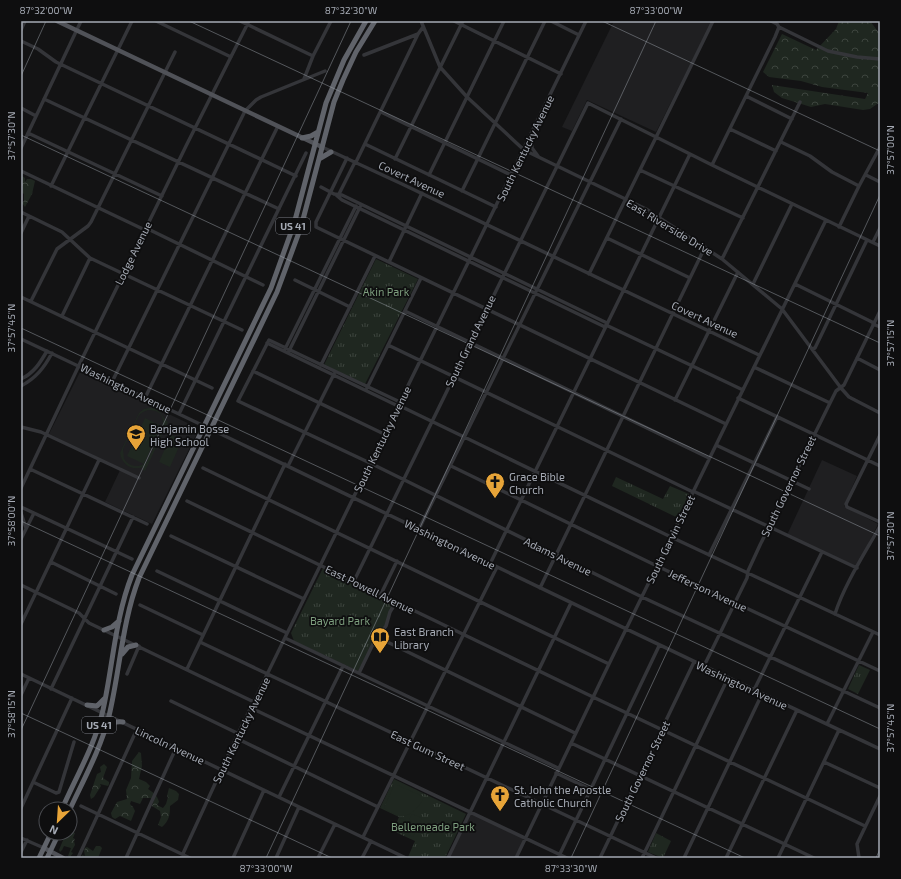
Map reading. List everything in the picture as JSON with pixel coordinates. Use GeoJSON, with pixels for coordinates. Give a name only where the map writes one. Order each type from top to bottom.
{"type":"FeatureCollection","features":[{"type":"Feature","properties":{"kind":"highway","name":"US 41"},"geometry":{"type":"LineString","coordinates":[[66,801],[90,747],[102,713],[123,599],[132,575],[265,301],[287,245],[298,211],[326,103],[349,50],[366,21]]}},
{"type":"Feature","properties":{"kind":"highway","name":"US 41"},"geometry":{"type":"LineString","coordinates":[[74,801],[105,730],[109,716],[128,610],[135,587],[273,302],[290,259],[306,210],[331,111],[342,80],[356,52],[376,21]]}},
{"type":"Feature","properties":{"kind":"highway"},"geometry":{"type":"LineString","coordinates":[[302,138],[311,136],[318,132]]}},
{"type":"Feature","properties":{"kind":"highway"},"geometry":{"type":"LineString","coordinates":[[319,158],[331,152]]}},
{"type":"Feature","properties":{"kind":"highway"},"geometry":{"type":"LineString","coordinates":[[239,354],[244,352],[246,358]]}},
{"type":"Feature","properties":{"kind":"highway"},"geometry":{"type":"LineString","coordinates":[[156,524],[158,529],[163,527]]}},
{"type":"Feature","properties":{"kind":"highway"},"geometry":{"type":"LineString","coordinates":[[104,630],[112,627],[119,621]]}},
{"type":"Feature","properties":{"kind":"highway"},"geometry":{"type":"LineString","coordinates":[[120,656],[126,648],[138,646]]}},
{"type":"Feature","properties":{"kind":"highway"},"geometry":{"type":"LineString","coordinates":[[87,706],[99,705],[106,696]]}},
{"type":"Feature","properties":{"kind":"highway"},"geometry":{"type":"LineString","coordinates":[[105,730],[111,724],[122,722]]}},
{"type":"Feature","properties":{"kind":"highway"},"geometry":{"type":"LineString","coordinates":[[39,858],[47,841]]}},
{"type":"Feature","properties":{"kind":"highway"},"geometry":{"type":"LineString","coordinates":[[47,858],[55,841]]}},
{"type":"Feature","properties":{"kind":"main road","name":"Covert Avenue"},"geometry":{"type":"LineString","coordinates":[[57,21],[322,147]]}},
{"type":"Feature","properties":{"kind":"main road"},"geometry":{"type":"LineString","coordinates":[[44,848],[63,858]]}},
{"type":"Feature","properties":{"kind":"street"},"geometry":{"type":"LineString","coordinates":[[21,30],[25,21]]}},
{"type":"Feature","properties":{"kind":"street"},"geometry":{"type":"LineString","coordinates":[[21,148],[81,21]]}},
{"type":"Feature","properties":{"kind":"street"},"geometry":{"type":"LineString","coordinates":[[51,186],[132,21]]}},
{"type":"Feature","properties":{"kind":"street"},"geometry":{"type":"LineString","coordinates":[[156,21],[231,57]]}},
{"type":"Feature","properties":{"kind":"street"},"geometry":{"type":"LineString","coordinates":[[240,21],[248,23],[314,56]]}},
{"type":"Feature","properties":{"kind":"street"},"geometry":{"type":"LineString","coordinates":[[304,79],[331,21]]}},
{"type":"Feature","properties":{"kind":"street"},"geometry":{"type":"LineString","coordinates":[[454,21],[463,23],[494,41],[561,74]]}},
{"type":"Feature","properties":{"kind":"street"},"geometry":{"type":"LineString","coordinates":[[429,175],[504,21]]}},
{"type":"Feature","properties":{"kind":"street"},"geometry":{"type":"LineString","coordinates":[[462,191],[545,21]]}},
{"type":"Feature","properties":{"kind":"street"},"geometry":{"type":"LineString","coordinates":[[551,21],[579,35]]}},
{"type":"Feature","properties":{"kind":"street","name":"South Kentucky Avenue"},"geometry":{"type":"LineString","coordinates":[[182,856],[236,738],[586,21]]}},
{"type":"Feature","properties":{"kind":"street"},"geometry":{"type":"LineString","coordinates":[[589,274],[713,21]]}},
{"type":"Feature","properties":{"kind":"street"},"geometry":{"type":"LineString","coordinates":[[771,21],[779,27],[828,51],[857,57],[880,59]]}},
{"type":"Feature","properties":{"kind":"street","name":"East Riverside Drive"},"geometry":{"type":"LineString","coordinates":[[422,22],[440,67],[467,97],[524,150],[626,199],[659,217],[722,259],[782,309],[841,388],[850,397],[880,411]]}},
{"type":"Feature","properties":{"kind":"street","name":"Lodge Avenue"},"geometry":{"type":"LineString","coordinates":[[21,488],[123,273],[248,23]]}},
{"type":"Feature","properties":{"kind":"street"},"geometry":{"type":"LineString","coordinates":[[396,159],[463,23]]}},
{"type":"Feature","properties":{"kind":"street"},"geometry":{"type":"LineString","coordinates":[[339,196],[418,34],[423,27]]}},
{"type":"Feature","properties":{"kind":"street"},"geometry":{"type":"LineString","coordinates":[[712,165],[779,27]]}},
{"type":"Feature","properties":{"kind":"street"},"geometry":{"type":"LineString","coordinates":[[364,56],[418,34]]}},
{"type":"Feature","properties":{"kind":"street"},"geometry":{"type":"LineString","coordinates":[[21,41],[60,64],[296,176]]}},
{"type":"Feature","properties":{"kind":"street"},"geometry":{"type":"LineString","coordinates":[[31,301],[57,249],[92,222],[175,52]]}},
{"type":"Feature","properties":{"kind":"street"},"geometry":{"type":"LineString","coordinates":[[112,382],[245,111],[261,97],[325,71]]}},
{"type":"Feature","properties":{"kind":"street"},"geometry":{"type":"LineString","coordinates":[[746,96],[792,119]]}},
{"type":"Feature","properties":{"kind":"street"},"geometry":{"type":"LineString","coordinates":[[44,99],[279,209]]}},
{"type":"Feature","properties":{"kind":"street"},"geometry":{"type":"LineString","coordinates":[[722,259],[800,102]]}},
{"type":"Feature","properties":{"kind":"street","name":"South Grand Avenue"},"geometry":{"type":"LineString","coordinates":[[354,581],[402,480],[588,103],[621,119]]}},
{"type":"Feature","properties":{"kind":"street"},"geometry":{"type":"LineString","coordinates":[[21,108],[36,116]]}},
{"type":"Feature","properties":{"kind":"street"},"geometry":{"type":"LineString","coordinates":[[381,112],[512,175]]}},
{"type":"Feature","properties":{"kind":"street"},"geometry":{"type":"LineString","coordinates":[[419,529],[621,119],[712,165],[880,246]]}},
{"type":"Feature","properties":{"kind":"street"},"geometry":{"type":"LineString","coordinates":[[146,398],[278,126]]}},
{"type":"Feature","properties":{"kind":"street"},"geometry":{"type":"LineString","coordinates":[[730,129],[776,152]]}},
{"type":"Feature","properties":{"kind":"street"},"geometry":{"type":"LineString","coordinates":[[28,132],[162,196]]}},
{"type":"Feature","properties":{"kind":"street"},"geometry":{"type":"LineString","coordinates":[[532,133],[531,142],[534,150],[546,161]]}},
{"type":"Feature","properties":{"kind":"street"},"geometry":{"type":"LineString","coordinates":[[781,142],[810,156],[832,172],[859,186]]}},
{"type":"Feature","properties":{"kind":"street"},"geometry":{"type":"LineString","coordinates":[[365,144],[496,207]]}},
{"type":"Feature","properties":{"kind":"street","name":"Covert Avenue"},"geometry":{"type":"LineString","coordinates":[[322,147],[520,240],[759,356]]}},
{"type":"Feature","properties":{"kind":"street"},"geometry":{"type":"LineString","coordinates":[[839,227],[880,147]]}},
{"type":"Feature","properties":{"kind":"street"},"geometry":{"type":"LineString","coordinates":[[179,414],[306,153]]}},
{"type":"Feature","properties":{"kind":"street"},"geometry":{"type":"LineString","coordinates":[[490,564],[690,154]]}},
{"type":"Feature","properties":{"kind":"street"},"geometry":{"type":"LineString","coordinates":[[347,158],[332,193],[315,226],[726,424]]}},
{"type":"Feature","properties":{"kind":"street"},"geometry":{"type":"LineString","coordinates":[[640,170],[743,218]]}},
{"type":"Feature","properties":{"kind":"street"},"geometry":{"type":"LineString","coordinates":[[21,171],[98,208],[179,244],[263,285]]}},
{"type":"Feature","properties":{"kind":"street"},"geometry":{"type":"LineString","coordinates":[[866,175],[880,182]]}},
{"type":"Feature","properties":{"kind":"street"},"geometry":{"type":"LineString","coordinates":[[321,187],[742,390]]}},
{"type":"Feature","properties":{"kind":"street"},"geometry":{"type":"LineString","coordinates":[[389,262],[422,194]]}},
{"type":"Feature","properties":{"kind":"street"},"geometry":{"type":"LineString","coordinates":[[753,284],[792,204]]}},
{"type":"Feature","properties":{"kind":"street"},"geometry":{"type":"LineString","coordinates":[[287,351],[359,206]]}},
{"type":"Feature","properties":{"kind":"street"},"geometry":{"type":"LineString","coordinates":[[21,212],[59,230],[90,258],[242,330]]}},
{"type":"Feature","properties":{"kind":"street"},"geometry":{"type":"LineString","coordinates":[[21,233],[29,216]]}},
{"type":"Feature","properties":{"kind":"street","name":"South Garvin Street"},"geometry":{"type":"LineString","coordinates":[[516,858],[608,664],[826,220]]}},
{"type":"Feature","properties":{"kind":"street"},"geometry":{"type":"LineString","coordinates":[[873,242],[880,228]]}},
{"type":"Feature","properties":{"kind":"street"},"geometry":{"type":"LineString","coordinates":[[607,238],[690,278]]}},
{"type":"Feature","properties":{"kind":"street"},"geometry":{"type":"LineString","coordinates":[[812,349],[815,348],[867,240]]}},
{"type":"Feature","properties":{"kind":"street"},"geometry":{"type":"LineString","coordinates":[[540,588],[705,247]]}},
{"type":"Feature","properties":{"kind":"street"},"geometry":{"type":"LineString","coordinates":[[320,366],[375,256]]}},
{"type":"Feature","properties":{"kind":"street"},"geometry":{"type":"LineString","coordinates":[[62,316],[90,258]]}},
{"type":"Feature","properties":{"kind":"street"},"geometry":{"type":"LineString","coordinates":[[675,400],[738,272]]}},
{"type":"Feature","properties":{"kind":"street"},"geometry":{"type":"LineString","coordinates":[[367,389],[421,278]]}},
{"type":"Feature","properties":{"kind":"street"},"geometry":{"type":"LineString","coordinates":[[295,280],[350,306]]}},
{"type":"Feature","properties":{"kind":"street"},"geometry":{"type":"LineString","coordinates":[[795,284],[880,327]]}},
{"type":"Feature","properties":{"kind":"street"},"geometry":{"type":"LineString","coordinates":[[21,297],[212,388]]}},
{"type":"Feature","properties":{"kind":"street","name":"South Governor Street"},"geometry":{"type":"LineString","coordinates":[[704,666],[747,578],[769,526],[814,434],[836,391],[844,385],[880,311]]}},
{"type":"Feature","properties":{"kind":"street"},"geometry":{"type":"LineString","coordinates":[[405,312],[709,458]]}},
{"type":"Feature","properties":{"kind":"street","name":"Washington Avenue"},"geometry":{"type":"LineString","coordinates":[[21,339],[353,497],[625,630],[880,749]]}},
{"type":"Feature","properties":{"kind":"street"},"geometry":{"type":"LineString","coordinates":[[384,434],[253,371],[268,342],[399,404],[431,421],[671,537],[880,635]]}},
{"type":"Feature","properties":{"kind":"street"},"geometry":{"type":"LineString","coordinates":[[388,345],[556,427],[856,568]]}},
{"type":"Feature","properties":{"kind":"street"},"geometry":{"type":"LineString","coordinates":[[21,379],[26,377],[37,367],[47,351]]}},
{"type":"Feature","properties":{"kind":"street"},"geometry":{"type":"LineString","coordinates":[[21,386],[39,374],[52,353]]}},
{"type":"Feature","properties":{"kind":"street"},"geometry":{"type":"LineString","coordinates":[[857,358],[880,370]]}},
{"type":"Feature","properties":{"kind":"street"},"geometry":{"type":"LineString","coordinates":[[754,367],[830,403]]}},
{"type":"Feature","properties":{"kind":"street","name":"Adams Avenue"},"geometry":{"type":"LineString","coordinates":[[253,371],[238,401],[370,463],[556,555],[880,708]]}},
{"type":"Feature","properties":{"kind":"street"},"geometry":{"type":"LineString","coordinates":[[187,669],[268,499],[305,432],[334,373]]}},
{"type":"Feature","properties":{"kind":"street"},"geometry":{"type":"LineString","coordinates":[[738,398],[880,466]]}},
{"type":"Feature","properties":{"kind":"street"},"geometry":{"type":"LineString","coordinates":[[709,555],[776,417]]}},
{"type":"Feature","properties":{"kind":"street"},"geometry":{"type":"LineString","coordinates":[[21,427],[46,434],[139,478]]}},
{"type":"Feature","properties":{"kind":"street"},"geometry":{"type":"LineString","coordinates":[[880,435],[846,504],[848,508],[880,522]]}},
{"type":"Feature","properties":{"kind":"street"},"geometry":{"type":"LineString","coordinates":[[716,445],[809,489]]}},
{"type":"Feature","properties":{"kind":"street"},"geometry":{"type":"LineString","coordinates":[[21,624],[99,460]]}},
{"type":"Feature","properties":{"kind":"street","name":"Jefferson Avenue"},"geometry":{"type":"LineString","coordinates":[[450,466],[880,671]]}},
{"type":"Feature","properties":{"kind":"street"},"geometry":{"type":"LineString","coordinates":[[30,468],[147,524]]}},
{"type":"Feature","properties":{"kind":"street"},"geometry":{"type":"LineString","coordinates":[[203,468],[337,531],[608,664]]}},
{"type":"Feature","properties":{"kind":"street","name":"East Powell Avenue"},"geometry":{"type":"LineString","coordinates":[[187,501],[538,671],[865,826]]}},
{"type":"Feature","properties":{"kind":"street"},"geometry":{"type":"LineString","coordinates":[[21,507],[132,558]]}},
{"type":"Feature","properties":{"kind":"street"},"geometry":{"type":"LineString","coordinates":[[21,513],[26,528]]}},
{"type":"Feature","properties":{"kind":"street"},"geometry":{"type":"LineString","coordinates":[[21,539],[34,513]]}},
{"type":"Feature","properties":{"kind":"street"},"geometry":{"type":"LineString","coordinates":[[52,688],[133,517]]}},
{"type":"Feature","properties":{"kind":"street"},"geometry":{"type":"LineString","coordinates":[[835,614],[856,568],[880,526]]}},
{"type":"Feature","properties":{"kind":"street"},"geometry":{"type":"LineString","coordinates":[[171,536],[304,599]]}},
{"type":"Feature","properties":{"kind":"street"},"geometry":{"type":"LineString","coordinates":[[754,690],[822,552]]}},
{"type":"Feature","properties":{"kind":"street"},"geometry":{"type":"LineString","coordinates":[[381,594],[397,561]]}},
{"type":"Feature","properties":{"kind":"street"},"geometry":{"type":"LineString","coordinates":[[51,562],[116,594]]}},
{"type":"Feature","properties":{"kind":"street"},"geometry":{"type":"LineString","coordinates":[[363,837],[497,567]]}},
{"type":"Feature","properties":{"kind":"street"},"geometry":{"type":"LineString","coordinates":[[157,571],[287,633]]}},
{"type":"Feature","properties":{"kind":"street"},"geometry":{"type":"LineString","coordinates":[[21,585],[79,613],[89,623],[254,702]]}},
{"type":"Feature","properties":{"kind":"street"},"geometry":{"type":"LineString","coordinates":[[359,673],[377,637],[386,626],[390,612],[396,602]]}},
{"type":"Feature","properties":{"kind":"street"},"geometry":{"type":"LineString","coordinates":[[448,858],[570,603]]}},
{"type":"Feature","properties":{"kind":"street"},"geometry":{"type":"LineString","coordinates":[[140,605],[203,635]]}},
{"type":"Feature","properties":{"kind":"street"},"geometry":{"type":"LineString","coordinates":[[827,724],[873,632]]}},
{"type":"Feature","properties":{"kind":"street"},"geometry":{"type":"LineString","coordinates":[[377,637],[575,733]]}},
{"type":"Feature","properties":{"kind":"street"},"geometry":{"type":"LineString","coordinates":[[285,638],[558,768]]}},
{"type":"Feature","properties":{"kind":"street","name":"East Gum Street"},"geometry":{"type":"LineString","coordinates":[[200,642],[656,858]]}},
{"type":"Feature","properties":{"kind":"street"},"geometry":{"type":"LineString","coordinates":[[127,674],[138,646]]}},
{"type":"Feature","properties":{"kind":"street"},"geometry":{"type":"LineString","coordinates":[[559,856],[659,646]]}},
{"type":"Feature","properties":{"kind":"street","name":"South Governor Street"},"geometry":{"type":"LineString","coordinates":[[600,858],[694,662]]}},
{"type":"Feature","properties":{"kind":"street"},"geometry":{"type":"LineString","coordinates":[[279,797],[343,666]]}},
{"type":"Feature","properties":{"kind":"street","name":"Lincoln Avenue"},"geometry":{"type":"LineString","coordinates":[[21,674],[406,858]]}},
{"type":"Feature","properties":{"kind":"street"},"geometry":{"type":"LineString","coordinates":[[21,695],[29,678]]}},
{"type":"Feature","properties":{"kind":"street"},"geometry":{"type":"LineString","coordinates":[[642,858],[728,678]]}},
{"type":"Feature","properties":{"kind":"street"},"geometry":{"type":"LineString","coordinates":[[684,858],[762,694]]}},
{"type":"Feature","properties":{"kind":"street"},"geometry":{"type":"LineString","coordinates":[[21,808],[72,698]]}},
{"type":"Feature","properties":{"kind":"street"},"geometry":{"type":"LineString","coordinates":[[171,701],[239,734]]}},
{"type":"Feature","properties":{"kind":"street"},"geometry":{"type":"LineString","coordinates":[[251,708],[394,775],[559,856],[568,858]]}},
{"type":"Feature","properties":{"kind":"street"},"geometry":{"type":"LineString","coordinates":[[728,856],[797,710]]}},
{"type":"Feature","properties":{"kind":"street"},"geometry":{"type":"LineString","coordinates":[[78,858],[137,729]]}},
{"type":"Feature","properties":{"kind":"street"},"geometry":{"type":"LineString","coordinates":[[778,858],[839,730]]}},
{"type":"Feature","properties":{"kind":"street"},"geometry":{"type":"LineString","coordinates":[[236,738],[378,807]]}},
{"type":"Feature","properties":{"kind":"street"},"geometry":{"type":"LineString","coordinates":[[33,782],[58,793],[74,742]]}},
{"type":"Feature","properties":{"kind":"street"},"geometry":{"type":"LineString","coordinates":[[571,743],[814,858]]}},
{"type":"Feature","properties":{"kind":"street"},"geometry":{"type":"LineString","coordinates":[[126,858],[176,748]]}},
{"type":"Feature","properties":{"kind":"street"},"geometry":{"type":"LineString","coordinates":[[824,762],[880,788]]}},
{"type":"Feature","properties":{"kind":"street"},"geometry":{"type":"LineString","coordinates":[[556,773],[590,789]]}},
{"type":"Feature","properties":{"kind":"street"},"geometry":{"type":"LineString","coordinates":[[233,858],[264,790]]}},
{"type":"Feature","properties":{"kind":"street"},"geometry":{"type":"LineString","coordinates":[[858,858],[857,844],[880,796]]}},
{"type":"Feature","properties":{"kind":"street"},"geometry":{"type":"LineString","coordinates":[[81,806],[182,856],[190,858]]}},
{"type":"Feature","properties":{"kind":"street"},"geometry":{"type":"LineString","coordinates":[[276,858],[299,807]]}},
{"type":"Feature","properties":{"kind":"street"},"geometry":{"type":"LineString","coordinates":[[318,858],[335,824]]}},
{"type":"Feature","properties":{"kind":"street"},"geometry":{"type":"LineString","coordinates":[[21,838],[44,848]]}},
{"type":"Feature","properties":{"kind":"street"},"geometry":{"type":"LineString","coordinates":[[21,852],[27,840]]}},
{"type":"Feature","properties":{"kind":"street"},"geometry":{"type":"LineString","coordinates":[[362,858],[370,841]]}},
{"type":"Feature","properties":{"kind":"shaded area"},"geometry":{"type":"Polygon","coordinates":[[[614,21],[712,21],[656,132],[587,100],[572,131],[562,127],[614,21]]]}},
{"type":"Feature","properties":{"kind":"shaded area","name":"Benjamin Bosse High School"},"geometry":{"type":"Polygon","coordinates":[[[80,372],[196,427],[197,433],[152,524],[105,502],[121,468],[49,434],[80,372]]]}},
{"type":"Feature","properties":{"kind":"shaded area"},"geometry":{"type":"Polygon","coordinates":[[[822,460],[857,476],[844,506],[878,524],[857,568],[787,535],[822,460]]]}},
{"type":"Feature","properties":{"kind":"shaded area"},"geometry":{"type":"Polygon","coordinates":[[[470,813],[524,838],[515,858],[449,858],[470,813]]]}},
{"type":"Feature","properties":{"kind":"green space"},"geometry":{"type":"Polygon","coordinates":[[[839,21],[870,21],[880,34],[880,102],[870,109],[863,110],[825,104],[811,107],[782,98],[774,92],[772,85],[865,99],[868,93],[822,87],[801,81],[769,77],[763,72],[782,34],[816,50],[836,29],[839,21]]]}},
{"type":"Feature","properties":{"kind":"green space"},"geometry":{"type":"Polygon","coordinates":[[[22,176],[25,178],[25,182],[27,179],[35,181],[32,194],[25,207],[22,203],[24,201],[24,194],[21,192],[22,176]]]}},
{"type":"Feature","properties":{"kind":"green space","name":"Akin Park"},"geometry":{"type":"Polygon","coordinates":[[[376,259],[418,279],[365,384],[324,365],[376,259]]]}},
{"type":"Feature","properties":{"kind":"green space"},"geometry":{"type":"Polygon","coordinates":[[[144,409],[156,409],[168,422],[145,471],[143,470],[143,467],[135,468],[125,464],[120,453],[139,413],[144,409]],[[148,410],[139,415],[123,449],[124,459],[130,465],[138,466],[144,464],[158,439],[163,423],[162,416],[157,412],[148,410]]]}},
{"type":"Feature","properties":{"kind":"green space"},"geometry":{"type":"Polygon","coordinates":[[[145,418],[161,426],[144,464],[127,456],[145,418]]]}},
{"type":"Feature","properties":{"kind":"green space"},"geometry":{"type":"Polygon","coordinates":[[[171,435],[182,440],[170,467],[159,462],[171,435]]]}},
{"type":"Feature","properties":{"kind":"green space"},"geometry":{"type":"Polygon","coordinates":[[[616,477],[663,499],[670,486],[689,494],[678,518],[612,486],[616,477]]]}},
{"type":"Feature","properties":{"kind":"green space","name":"Bayard Park"},"geometry":{"type":"Polygon","coordinates":[[[323,568],[395,603],[385,626],[358,671],[294,641],[291,633],[323,568]]]}},
{"type":"Feature","properties":{"kind":"green space"},"geometry":{"type":"Polygon","coordinates":[[[859,665],[870,670],[858,694],[848,689],[859,665]]]}},
{"type":"Feature","properties":{"kind":"green space"},"geometry":{"type":"Polygon","coordinates":[[[139,752],[141,753],[142,766],[139,779],[146,782],[150,786],[148,789],[155,794],[159,802],[157,805],[163,808],[166,804],[169,788],[179,794],[178,800],[170,806],[169,818],[162,827],[158,825],[161,817],[160,811],[152,806],[154,800],[150,798],[143,798],[140,804],[131,801],[130,804],[135,811],[131,821],[120,816],[115,819],[112,817],[111,813],[117,802],[127,799],[126,790],[131,778],[132,761],[139,752]]]}},
{"type":"Feature","properties":{"kind":"green space"},"geometry":{"type":"Polygon","coordinates":[[[104,764],[107,767],[103,778],[109,782],[109,784],[108,786],[100,784],[101,786],[91,799],[90,795],[97,774],[101,772],[100,767],[104,764]]]}},
{"type":"Feature","properties":{"kind":"green space","name":"Bellemeade Park"},"geometry":{"type":"Polygon","coordinates":[[[394,779],[466,814],[445,858],[408,857],[415,841],[393,831],[399,817],[380,808],[394,779]]]}},
{"type":"Feature","properties":{"kind":"green space"},"geometry":{"type":"Polygon","coordinates":[[[394,785],[424,797],[414,811],[407,815],[399,816],[384,808],[394,785]]]}},
{"type":"Feature","properties":{"kind":"green space"},"geometry":{"type":"Polygon","coordinates":[[[412,814],[422,818],[413,837],[407,834],[407,832],[396,827],[401,818],[412,823],[409,820],[412,814]]]}},
{"type":"Feature","properties":{"kind":"green space"},"geometry":{"type":"Polygon","coordinates":[[[656,833],[671,841],[663,858],[648,852],[656,833]]]}},
{"type":"Feature","properties":{"kind":"green space"},"geometry":{"type":"Polygon","coordinates":[[[63,841],[74,841],[75,845],[71,852],[73,853],[70,857],[68,856],[71,848],[64,846],[60,852],[59,850],[63,841]]]}},
{"type":"Feature","properties":{"kind":"green space"},"geometry":{"type":"Polygon","coordinates":[[[96,846],[100,846],[102,848],[98,858],[81,858],[82,855],[85,856],[85,848],[87,847],[93,851],[96,846]]]}},
{"type":"Feature","properties":{"kind":"place","name":"Benjamin Bosse High School"},"geometry":{"type":"Point","coordinates":[136,451]}},
{"type":"Feature","properties":{"kind":"place","name":"Grace Bible Church"},"geometry":{"type":"Point","coordinates":[495,499]}},
{"type":"Feature","properties":{"kind":"place","name":"East Branch Library"},"geometry":{"type":"Point","coordinates":[380,654]}},
{"type":"Feature","properties":{"kind":"place","name":"St. John the Apostle Catholic Church"},"geometry":{"type":"Point","coordinates":[500,812]}}]}
